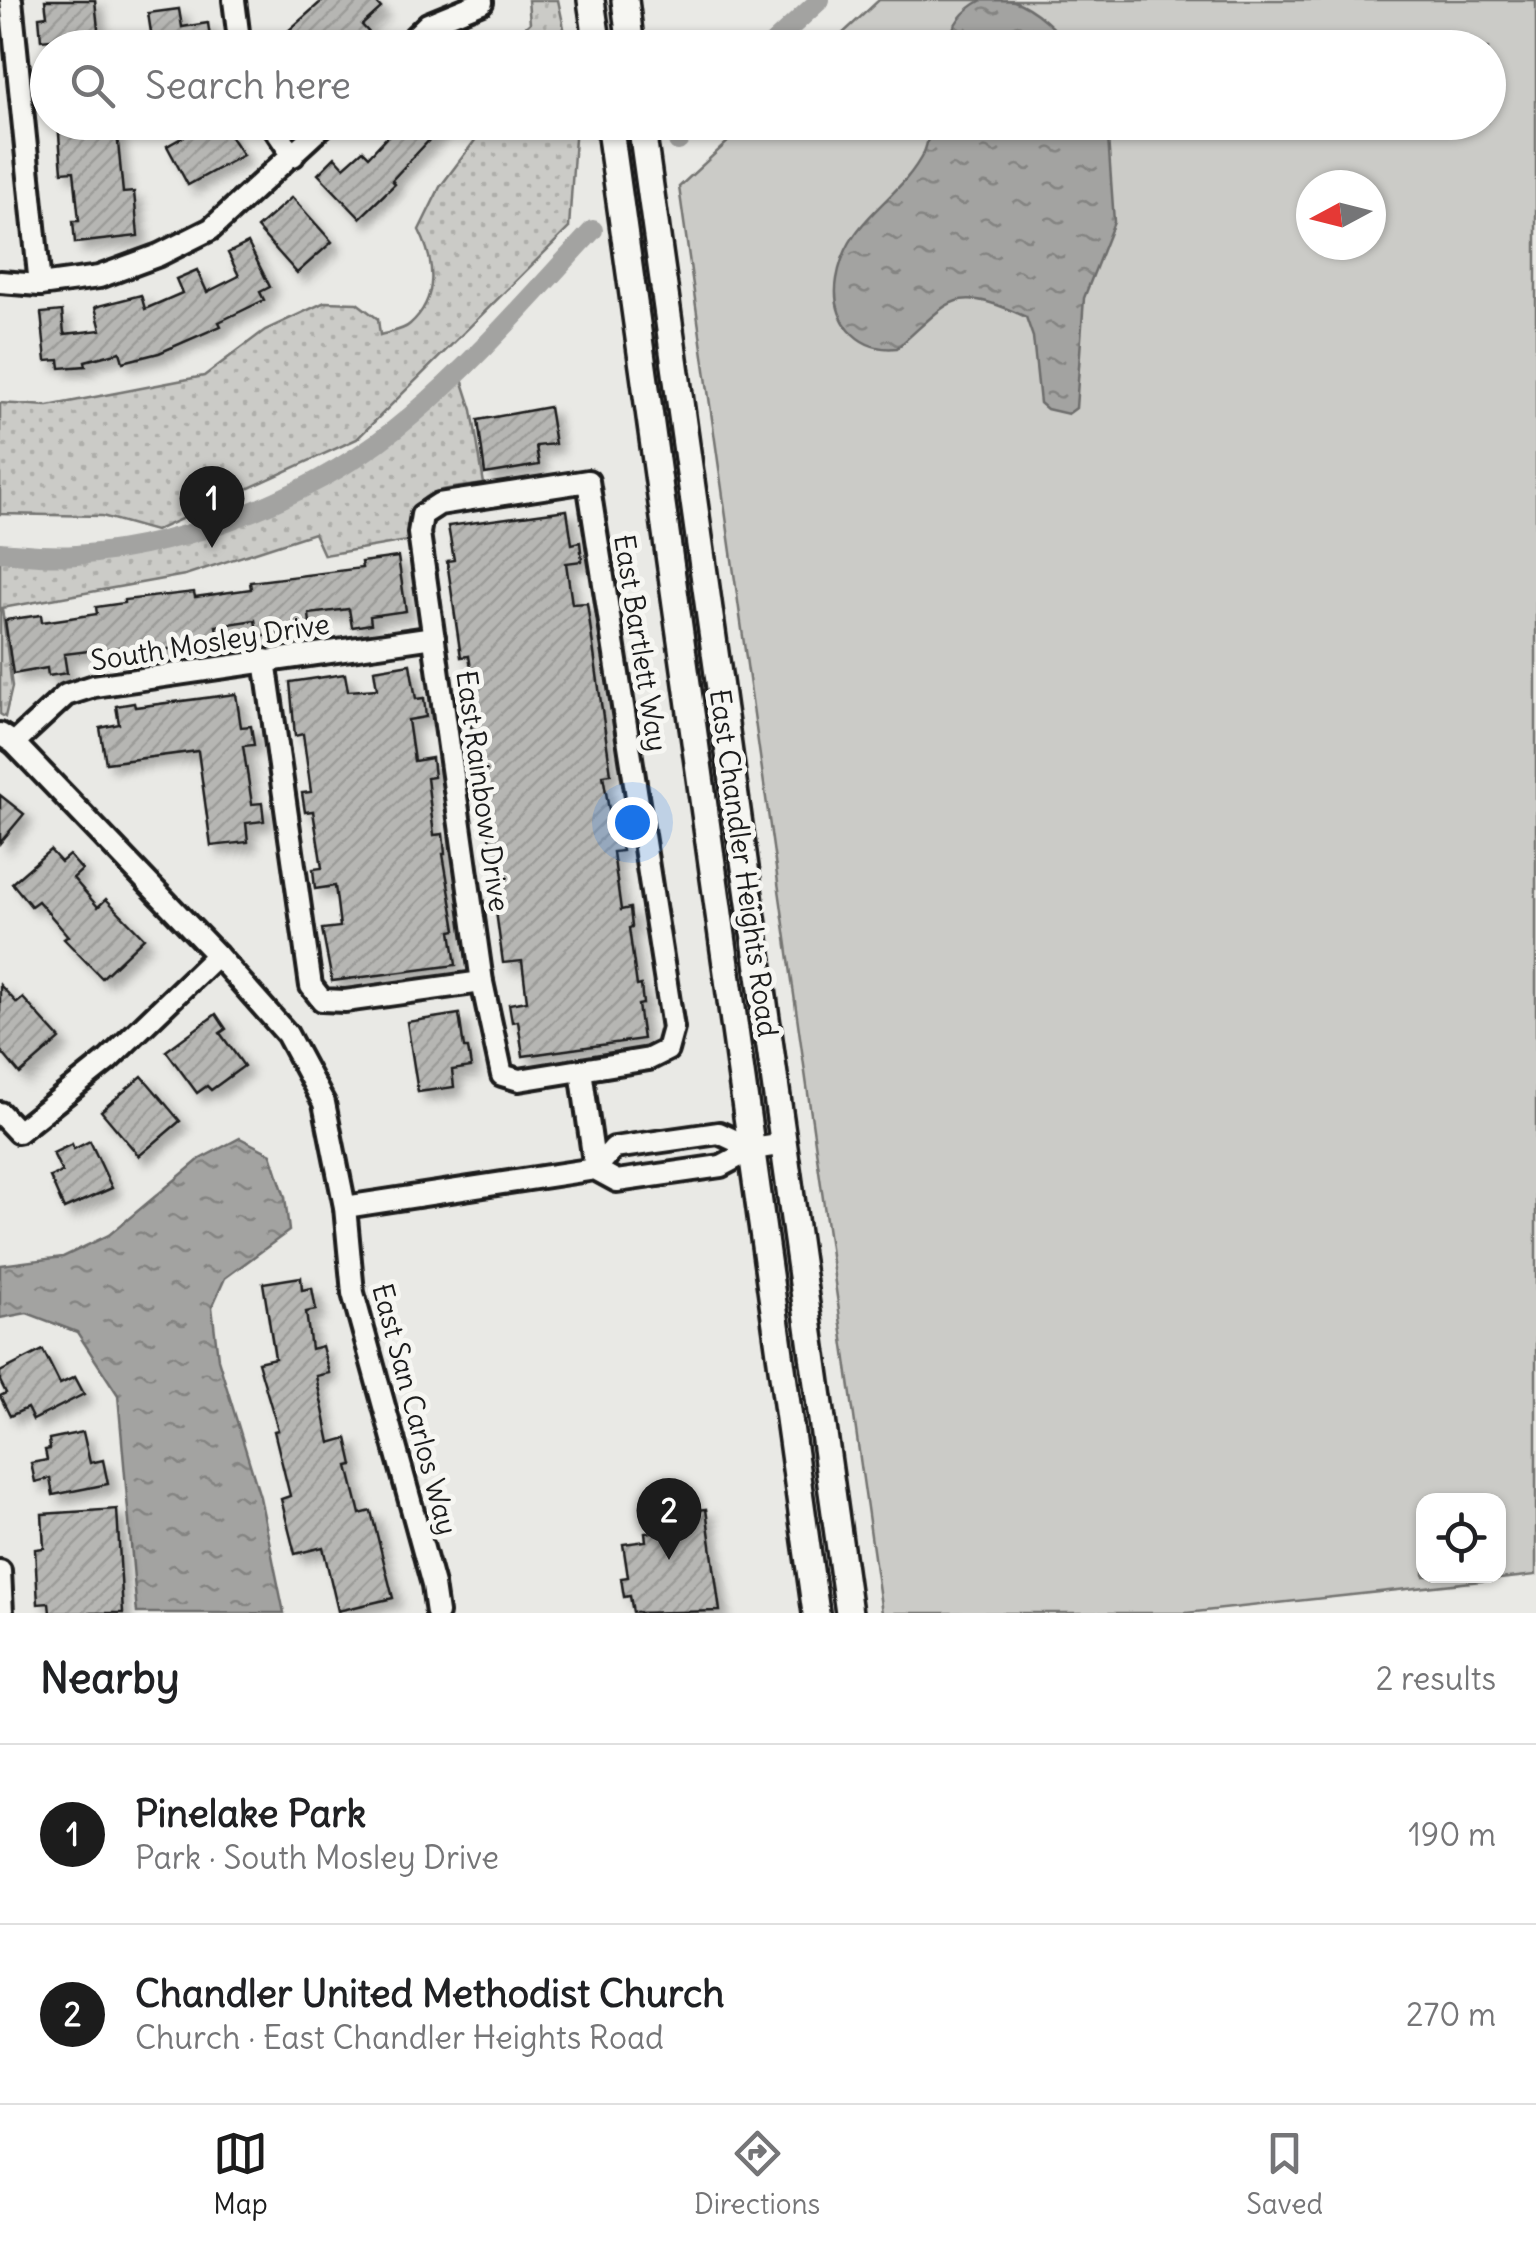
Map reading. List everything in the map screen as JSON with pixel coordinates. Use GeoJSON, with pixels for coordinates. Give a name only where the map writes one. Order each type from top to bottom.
{"type":"FeatureCollection","features":[{"type":"Feature","properties":{"kind":"main road"},"geometry":{"type":"LineString","coordinates":[[591,0],[595,30]]}},
{"type":"Feature","properties":{"kind":"main road"},"geometry":{"type":"LineString","coordinates":[[624,0],[628,30]]}},
{"type":"Feature","properties":{"kind":"main road","name":"East Chandler Heights Road"},"geometry":{"type":"LineString","coordinates":[[611,140],[816,1613]]}},
{"type":"Feature","properties":{"kind":"main road"},"geometry":{"type":"LineString","coordinates":[[615,168],[637,140]]}},
{"type":"Feature","properties":{"kind":"main road","name":"East Chandler Heights Road"},"geometry":{"type":"LineString","coordinates":[[644,140],[849,1613]]}},
{"type":"Feature","properties":{"kind":"main road"},"geometry":{"type":"LineString","coordinates":[[623,224],[652,193]]}},
{"type":"Feature","properties":{"kind":"street"},"geometry":{"type":"LineString","coordinates":[[11,0],[40,285]]}},
{"type":"Feature","properties":{"kind":"street"},"geometry":{"type":"LineString","coordinates":[[234,0],[238,30]]}},
{"type":"Feature","properties":{"kind":"street"},"geometry":{"type":"LineString","coordinates":[[422,30],[482,2]]}},
{"type":"Feature","properties":{"kind":"street"},"geometry":{"type":"LineString","coordinates":[[282,140],[293,156]]}},
{"type":"Feature","properties":{"kind":"street"},"geometry":{"type":"LineString","coordinates":[[0,282],[40,285],[98,277],[159,254],[211,229],[309,140]]}},
{"type":"Feature","properties":{"kind":"street","name":"East Bartlett Way"},"geometry":{"type":"LineString","coordinates":[[422,515],[440,504],[588,481],[672,1028],[667,1050],[649,1060],[581,1070]]}},
{"type":"Feature","properties":{"kind":"street","name":"East Rainbow Drive"},"geometry":{"type":"LineString","coordinates":[[422,515],[418,533],[482,982],[502,1075],[519,1080],[581,1070]]}},
{"type":"Feature","properties":{"kind":"street","name":"South Mosley Drive"},"geometry":{"type":"LineString","coordinates":[[7,739],[66,696],[94,686],[434,636]]}},
{"type":"Feature","properties":{"kind":"street"},"geometry":{"type":"LineString","coordinates":[[265,660],[311,986],[322,1000],[345,1001],[482,982]]}},
{"type":"Feature","properties":{"kind":"street","name":"East San Carlos Way"},"geometry":{"type":"LineString","coordinates":[[7,739],[217,955],[287,1034],[324,1103],[345,1207],[354,1293],[433,1585],[437,1613]]}},
{"type":"Feature","properties":{"kind":"street"},"geometry":{"type":"LineString","coordinates":[[0,1113],[18,1132],[108,1060],[217,955]]}},
{"type":"Feature","properties":{"kind":"street"},"geometry":{"type":"LineString","coordinates":[[581,1070],[595,1169]]}},
{"type":"Feature","properties":{"kind":"street"},"geometry":{"type":"LineString","coordinates":[[345,1207],[595,1169],[614,1148],[719,1134],[753,1149]]}},
{"type":"Feature","properties":{"kind":"street"},"geometry":{"type":"LineString","coordinates":[[595,1169],[617,1182],[721,1166],[753,1149],[785,1144]]}},
{"type":"Feature","properties":{"kind":"street"},"geometry":{"type":"LineString","coordinates":[[0,1571],[2,1613]]}},
{"type":"Feature","properties":{"kind":"shaded area"},"geometry":{"type":"Polygon","coordinates":[[[528,0],[558,0],[564,30],[522,30],[530,23],[528,0]]]}},
{"type":"Feature","properties":{"kind":"shaded area"},"geometry":{"type":"Polygon","coordinates":[[[879,0],[1536,0],[1536,1575],[1506,1578],[1506,1493],[1416,1493],[1416,1583],[1462,1583],[1186,1613],[882,1613],[679,187],[730,140],[1506,140],[1506,30],[846,30],[879,0]]]}},
{"type":"Feature","properties":{"kind":"shaded area"},"geometry":{"type":"Polygon","coordinates":[[[475,140],[575,140],[569,228],[357,439],[155,531],[102,516],[0,514],[0,403],[48,406],[204,376],[265,330],[325,302],[357,303],[378,319],[380,335],[407,326],[419,314],[430,291],[431,267],[419,230],[440,187],[475,140]]]}},
{"type":"Feature","properties":{"kind":"shaded area"},"geometry":{"type":"Polygon","coordinates":[[[461,376],[472,410],[484,484],[430,494],[414,510],[407,541],[324,555],[314,533],[185,575],[2,608],[12,687],[5,717],[0,714],[0,557],[69,561],[107,558],[217,527],[347,465],[406,424],[461,376]]]}},
{"type":"Feature","properties":{"kind":"water"},"geometry":{"type":"Polygon","coordinates":[[[982,0],[1014,1],[1055,30],[952,30],[982,0]]]}},
{"type":"Feature","properties":{"kind":"water"},"geometry":{"type":"Polygon","coordinates":[[[927,140],[1108,140],[1114,222],[1084,298],[1076,408],[1068,414],[1047,409],[1040,403],[1033,337],[1026,317],[982,301],[954,302],[897,348],[865,343],[842,318],[837,306],[837,279],[851,240],[924,152],[927,140]]]}},
{"type":"Feature","properties":{"kind":"water"},"geometry":{"type":"Polygon","coordinates":[[[240,1138],[271,1154],[285,1197],[289,1231],[225,1278],[212,1307],[218,1359],[260,1497],[284,1613],[137,1613],[118,1395],[77,1332],[27,1313],[0,1318],[0,1265],[63,1257],[109,1235],[200,1159],[240,1138]]]}},
{"type":"Feature","properties":{"kind":"building"},"geometry":{"type":"Polygon","coordinates":[[[45,0],[95,0],[98,30],[40,30],[39,17],[47,16],[45,0]]]}},
{"type":"Feature","properties":{"kind":"building"},"geometry":{"type":"Polygon","coordinates":[[[323,0],[374,0],[381,8],[362,25],[367,30],[289,30],[323,0]]]}},
{"type":"Feature","properties":{"kind":"building"},"geometry":{"type":"Polygon","coordinates":[[[179,9],[182,27],[208,23],[209,30],[151,30],[148,13],[179,9]]]}},
{"type":"Feature","properties":{"kind":"building"},"geometry":{"type":"Polygon","coordinates":[[[59,140],[118,140],[123,193],[134,192],[138,236],[75,243],[73,221],[79,221],[74,171],[62,172],[59,140]]]}},
{"type":"Feature","properties":{"kind":"building"},"geometry":{"type":"Polygon","coordinates":[[[178,140],[233,140],[243,155],[188,185],[167,146],[178,140]]]}},
{"type":"Feature","properties":{"kind":"building"},"geometry":{"type":"Polygon","coordinates":[[[384,140],[429,140],[392,180],[395,184],[360,218],[318,174],[335,157],[344,167],[363,150],[369,156],[384,140]]]}},
{"type":"Feature","properties":{"kind":"building"},"geometry":{"type":"Polygon","coordinates":[[[292,197],[332,242],[297,273],[257,228],[292,197]]]}},
{"type":"Feature","properties":{"kind":"building"},"geometry":{"type":"Polygon","coordinates":[[[248,243],[270,287],[260,292],[264,300],[219,322],[221,326],[159,353],[123,362],[120,352],[85,361],[86,366],[60,368],[59,360],[46,361],[41,313],[62,311],[64,334],[101,330],[95,307],[141,295],[145,309],[182,293],[176,279],[197,270],[207,292],[239,276],[228,253],[248,243]]]}},
{"type":"Feature","properties":{"kind":"building"},"geometry":{"type":"Polygon","coordinates":[[[549,407],[555,444],[536,446],[539,465],[485,474],[478,420],[549,407]]]}},
{"type":"Feature","properties":{"kind":"building"},"geometry":{"type":"Polygon","coordinates":[[[567,510],[572,544],[580,542],[582,561],[566,563],[572,604],[587,603],[611,774],[603,775],[613,833],[619,832],[622,851],[613,852],[621,910],[630,908],[629,928],[643,1004],[638,1005],[643,1039],[523,1056],[518,1021],[512,1022],[509,1004],[527,1001],[522,961],[503,963],[490,867],[494,867],[469,714],[478,713],[469,656],[461,657],[447,561],[454,560],[448,526],[567,510]]]}},
{"type":"Feature","properties":{"kind":"building"},"geometry":{"type":"Polygon","coordinates":[[[398,557],[406,611],[370,616],[371,624],[352,627],[349,609],[309,614],[311,633],[258,637],[255,620],[216,626],[219,646],[200,648],[200,644],[123,659],[122,647],[64,654],[67,673],[48,676],[47,668],[13,674],[5,620],[41,615],[42,622],[97,614],[96,607],[124,600],[194,592],[195,597],[251,589],[250,582],[362,568],[361,562],[398,557]]]}},
{"type":"Feature","properties":{"kind":"building"},"geometry":{"type":"Polygon","coordinates":[[[410,664],[416,699],[424,698],[426,717],[408,720],[414,761],[432,758],[434,777],[427,778],[434,835],[443,834],[456,930],[451,931],[456,965],[332,981],[322,929],[340,927],[335,886],[315,889],[313,869],[322,868],[313,811],[305,812],[302,793],[311,792],[303,734],[295,736],[290,682],[345,674],[348,691],[377,689],[374,670],[410,664]]]}},
{"type":"Feature","properties":{"kind":"building"},"geometry":{"type":"Polygon","coordinates":[[[236,694],[241,727],[251,726],[254,745],[243,746],[252,804],[262,803],[264,821],[246,823],[248,842],[211,846],[198,751],[106,763],[100,728],[119,724],[116,706],[236,694]]]}},
{"type":"Feature","properties":{"kind":"building"},"geometry":{"type":"Polygon","coordinates":[[[0,795],[24,814],[0,843],[0,795]]]}},
{"type":"Feature","properties":{"kind":"building"},"geometry":{"type":"Polygon","coordinates":[[[50,850],[61,862],[69,855],[82,870],[73,878],[98,907],[106,899],[144,938],[102,978],[64,939],[68,936],[38,901],[31,906],[12,883],[50,850]]]}},
{"type":"Feature","properties":{"kind":"building"},"geometry":{"type":"Polygon","coordinates":[[[0,985],[17,1003],[23,998],[60,1039],[20,1074],[0,1050],[0,985]]]}},
{"type":"Feature","properties":{"kind":"building"},"geometry":{"type":"Polygon","coordinates":[[[216,1014],[226,1029],[220,1033],[244,1066],[211,1090],[207,1086],[197,1093],[166,1051],[216,1014]]]}},
{"type":"Feature","properties":{"kind":"building"},"geometry":{"type":"Polygon","coordinates":[[[459,1014],[471,1067],[452,1070],[454,1087],[418,1092],[407,1022],[459,1014]]]}},
{"type":"Feature","properties":{"kind":"building"},"geometry":{"type":"Polygon","coordinates":[[[142,1076],[180,1121],[139,1156],[101,1111],[142,1076]]]}},
{"type":"Feature","properties":{"kind":"building"},"geometry":{"type":"Polygon","coordinates":[[[90,1141],[112,1188],[64,1209],[50,1177],[62,1172],[53,1153],[90,1141]]]}},
{"type":"Feature","properties":{"kind":"building"},"geometry":{"type":"Polygon","coordinates":[[[301,1277],[302,1290],[312,1288],[316,1310],[306,1312],[311,1349],[322,1346],[329,1373],[316,1376],[330,1443],[347,1438],[353,1465],[348,1466],[360,1514],[371,1511],[393,1598],[338,1611],[323,1547],[295,1554],[281,1499],[290,1496],[274,1431],[278,1430],[258,1362],[275,1358],[263,1283],[301,1277]]]}},
{"type":"Feature","properties":{"kind":"building"},"geometry":{"type":"Polygon","coordinates":[[[43,1350],[60,1384],[75,1377],[84,1394],[33,1420],[27,1408],[10,1416],[0,1396],[6,1393],[0,1372],[43,1350]]]}},
{"type":"Feature","properties":{"kind":"building"},"geometry":{"type":"Polygon","coordinates":[[[83,1432],[90,1463],[103,1460],[108,1484],[53,1495],[50,1478],[35,1482],[31,1463],[47,1460],[49,1439],[83,1432]]]}},
{"type":"Feature","properties":{"kind":"building"},"geometry":{"type":"Polygon","coordinates":[[[117,1509],[123,1613],[50,1613],[49,1603],[38,1604],[35,1549],[44,1548],[42,1514],[117,1509]]]}},
{"type":"Feature","properties":{"kind":"building"},"geometry":{"type":"Polygon","coordinates":[[[706,1509],[720,1611],[633,1613],[630,1596],[624,1597],[621,1578],[628,1577],[623,1544],[646,1541],[645,1533],[674,1529],[672,1513],[706,1509]]]}},
{"type":"Feature","properties":{"kind":"waterway"},"geometry":{"type":"LineString","coordinates":[[788,30],[820,0]]}},
{"type":"Feature","properties":{"kind":"waterway"},"geometry":{"type":"LineString","coordinates":[[0,552],[67,556],[165,540],[254,511],[338,469],[435,395],[593,230]]}},
{"type":"Feature","properties":{"kind":"place","name":"Pinelake Park"},"geometry":{"type":"Point","coordinates":[212,548]}},
{"type":"Feature","properties":{"kind":"place","name":"Chandler United Methodist Church"},"geometry":{"type":"Point","coordinates":[669,1560]}}]}
